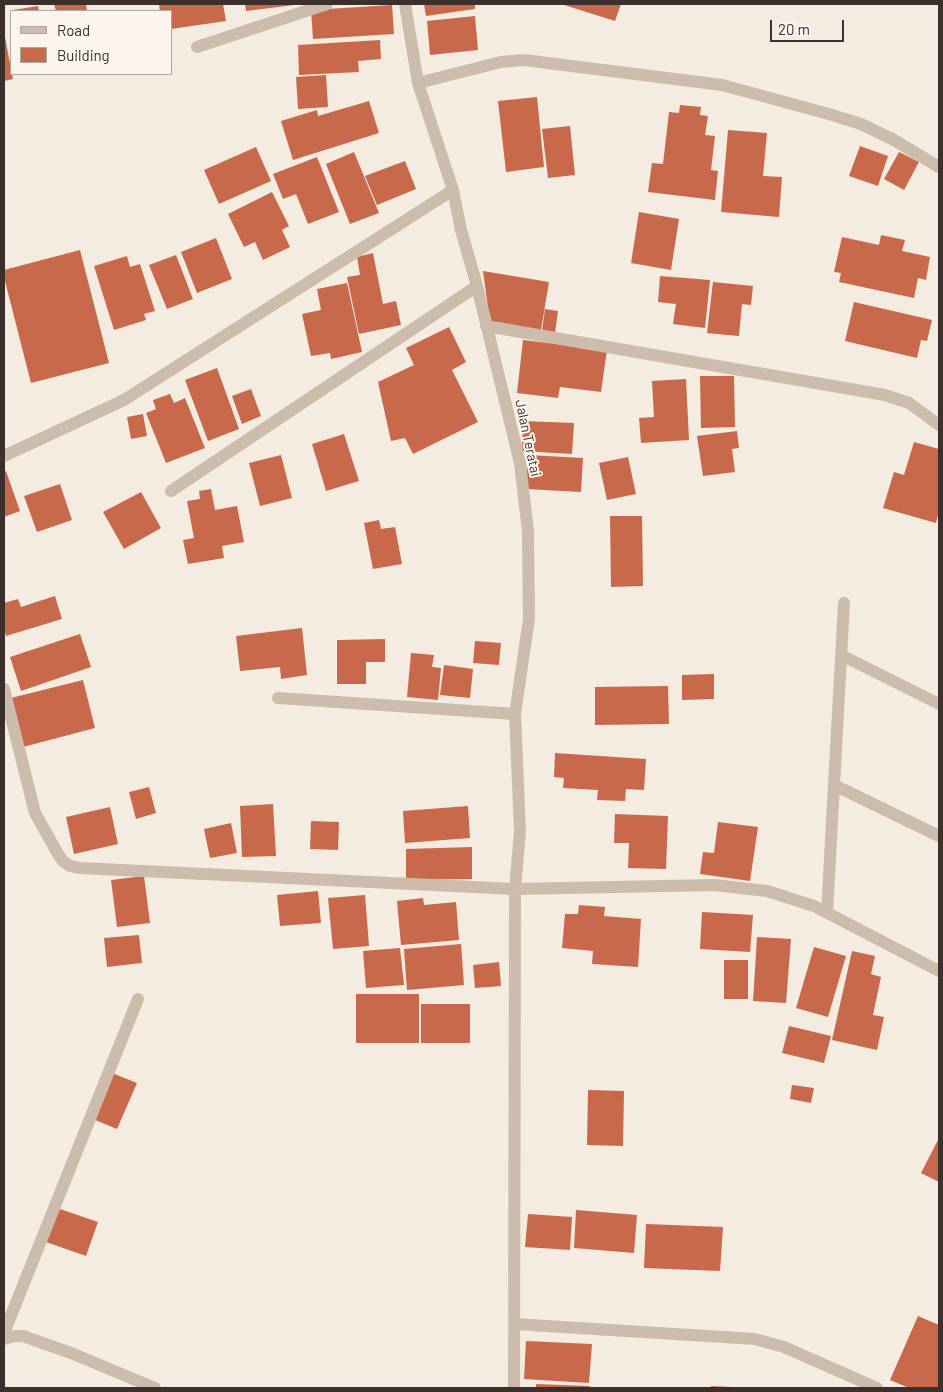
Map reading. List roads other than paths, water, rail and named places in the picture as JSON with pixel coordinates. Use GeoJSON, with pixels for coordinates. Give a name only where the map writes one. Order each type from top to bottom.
{"type":"FeatureCollection","features":[{"type":"Feature","properties":{"kind":"street"},"geometry":{"type":"LineString","coordinates":[[196,47],[327,4]]}},
{"type":"Feature","properties":{"kind":"street","name":"Jalan Teratai"},"geometry":{"type":"LineString","coordinates":[[405,4],[418,83],[453,190],[461,230],[477,286],[520,463],[528,532],[529,619],[514,714],[520,832],[515,889],[514,1388]]}},
{"type":"Feature","properties":{"kind":"street"},"geometry":{"type":"LineString","coordinates":[[418,83],[501,62],[524,60],[722,85],[861,124],[894,140],[939,167]]}},
{"type":"Feature","properties":{"kind":"street"},"geometry":{"type":"LineString","coordinates":[[4,456],[124,400],[453,190]]}},
{"type":"Feature","properties":{"kind":"street"},"geometry":{"type":"LineString","coordinates":[[171,491],[477,286]]}},
{"type":"Feature","properties":{"kind":"street"},"geometry":{"type":"LineString","coordinates":[[486,326],[885,395],[909,403],[939,425]]}},
{"type":"Feature","properties":{"kind":"street"},"geometry":{"type":"LineString","coordinates":[[827,913],[844,603]]}},
{"type":"Feature","properties":{"kind":"street"},"geometry":{"type":"LineString","coordinates":[[841,655],[939,704]]}},
{"type":"Feature","properties":{"kind":"street"},"geometry":{"type":"LineString","coordinates":[[4,689],[35,813],[58,854],[70,866],[515,889],[714,885],[767,891],[814,906],[939,971]]}},
{"type":"Feature","properties":{"kind":"street"},"geometry":{"type":"LineString","coordinates":[[278,698],[514,714]]}},
{"type":"Feature","properties":{"kind":"street"},"geometry":{"type":"LineString","coordinates":[[834,785],[939,836]]}},
{"type":"Feature","properties":{"kind":"street"},"geometry":{"type":"LineString","coordinates":[[4,1333],[138,999]]}},
{"type":"Feature","properties":{"kind":"street"},"geometry":{"type":"LineString","coordinates":[[514,1324],[756,1339],[784,1347],[877,1388]]}},
{"type":"Feature","properties":{"kind":"street"},"geometry":{"type":"LineString","coordinates":[[4,1339],[23,1336],[71,1353],[156,1388]]}}]}
